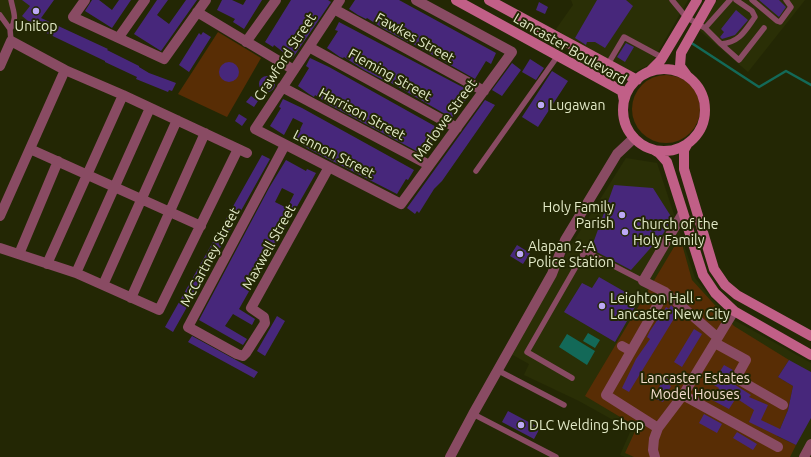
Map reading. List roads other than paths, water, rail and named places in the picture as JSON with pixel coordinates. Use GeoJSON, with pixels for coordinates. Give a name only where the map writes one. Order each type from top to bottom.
{"type":"FeatureCollection","features":[{"type":"Feature","properties":{"kind":"main road","name":"Lancaster Boulevard"},"geometry":{"type":"LineString","coordinates":[[456,0],[622,92],[624,101]]}},
{"type":"Feature","properties":{"kind":"main road"},"geometry":{"type":"LineString","coordinates":[[697,0],[663,58],[637,80],[627,93],[624,101],[624,121],[634,138],[640,143],[659,153],[667,162],[703,275],[715,293],[734,311],[811,354]]}},
{"type":"Feature","properties":{"kind":"main road"},"geometry":{"type":"LineString","coordinates":[[711,0],[701,26],[681,53],[680,66],[700,91],[704,104],[702,126],[684,150],[684,169],[714,269],[725,284],[737,295],[811,336]]}},
{"type":"Feature","properties":{"kind":"main road","name":"Lancaster Boulevard"},"geometry":{"type":"LineString","coordinates":[[493,1],[637,80]]}},
{"type":"Feature","properties":{"kind":"main road"},"geometry":{"type":"LineString","coordinates":[[648,72],[662,69],[675,71],[688,77]]}},
{"type":"Feature","properties":{"kind":"main road"},"geometry":{"type":"LineString","coordinates":[[654,150],[672,150],[688,143]]}},
{"type":"Feature","properties":{"kind":"street"},"geometry":{"type":"LineString","coordinates":[[85,0],[73,17],[164,59],[206,0]]}},
{"type":"Feature","properties":{"kind":"street"},"geometry":{"type":"LineString","coordinates":[[118,37],[145,0]]}},
{"type":"Feature","properties":{"kind":"street"},"geometry":{"type":"LineString","coordinates":[[246,42],[276,0]]}},
{"type":"Feature","properties":{"kind":"street","name":"Crawford Street"},"geometry":{"type":"LineString","coordinates":[[254,129],[340,0]]}},
{"type":"Feature","properties":{"kind":"street","name":"Marlowe Street"},"geometry":{"type":"LineString","coordinates":[[401,204],[512,52],[416,0]]}},
{"type":"Feature","properties":{"kind":"street","name":"Fawkes Street"},"geometry":{"type":"LineString","coordinates":[[334,9],[484,91]]}},
{"type":"Feature","properties":{"kind":"street"},"geometry":{"type":"LineString","coordinates":[[197,12],[294,70]]}},
{"type":"Feature","properties":{"kind":"street"},"geometry":{"type":"LineString","coordinates":[[0,64],[11,41],[65,70],[178,120],[242,151],[201,226],[159,310],[76,273],[0,248]]}},
{"type":"Feature","properties":{"kind":"street","name":"Fleming Street"},"geometry":{"type":"LineString","coordinates":[[309,47],[457,128]]}},
{"type":"Feature","properties":{"kind":"street"},"geometry":{"type":"LineString","coordinates":[[0,216],[65,70]]}},
{"type":"Feature","properties":{"kind":"street","name":"Harrison Street"},"geometry":{"type":"LineString","coordinates":[[282,87],[429,165]]}},
{"type":"Feature","properties":{"kind":"street"},"geometry":{"type":"LineString","coordinates":[[47,264],[123,95]]}},
{"type":"Feature","properties":{"kind":"street"},"geometry":{"type":"LineString","coordinates":[[76,273],[150,108]]}},
{"type":"Feature","properties":{"kind":"street"},"geometry":{"type":"LineString","coordinates":[[103,285],[178,120]]}},
{"type":"Feature","properties":{"kind":"street","name":"Lennon Street"},"geometry":{"type":"LineString","coordinates":[[254,129],[401,204]]}},
{"type":"Feature","properties":{"kind":"street"},"geometry":{"type":"LineString","coordinates":[[131,298],[205,133]]}},
{"type":"Feature","properties":{"kind":"street"},"geometry":{"type":"LineString","coordinates":[[454,456],[473,414],[552,274],[565,240],[617,154],[634,138]]}},
{"type":"Feature","properties":{"kind":"street","name":"McCartney Street"},"geometry":{"type":"LineString","coordinates":[[243,356],[188,327],[285,145]]}},
{"type":"Feature","properties":{"kind":"street"},"geometry":{"type":"LineString","coordinates":[[30,149],[201,226]]}},
{"type":"Feature","properties":{"kind":"street"},"geometry":{"type":"LineString","coordinates":[[19,254],[58,162]]}},
{"type":"Feature","properties":{"kind":"street","name":"Maxwell Street"},"geometry":{"type":"LineString","coordinates":[[243,356],[249,350],[266,320],[262,314],[251,308],[329,167]]}},
{"type":"Feature","properties":{"kind":"street"},"geometry":{"type":"LineString","coordinates":[[683,213],[643,281],[665,292],[716,340],[746,360],[736,378],[783,405]]}},
{"type":"Feature","properties":{"kind":"street"},"geometry":{"type":"LineString","coordinates":[[658,428],[602,392],[631,351],[665,292]]}},
{"type":"Feature","properties":{"kind":"street"},"geometry":{"type":"LineString","coordinates":[[655,457],[653,450],[654,438],[658,428],[682,394],[734,311]]}},
{"type":"Feature","properties":{"kind":"street"},"geometry":{"type":"LineString","coordinates":[[622,346],[631,351]]}},
{"type":"Feature","properties":{"kind":"street"},"geometry":{"type":"LineString","coordinates":[[682,394],[778,447]]}},
{"type":"Feature","properties":{"kind":"street"},"geometry":{"type":"LineString","coordinates":[[804,457],[811,444]]}},
{"type":"Feature","properties":{"kind":"lane"},"geometry":{"type":"LineString","coordinates":[[10,29],[15,23],[15,14],[11,0]]}},
{"type":"Feature","properties":{"kind":"lane"},"geometry":{"type":"LineString","coordinates":[[672,0],[686,17],[701,26],[739,60],[764,28]]}},
{"type":"Feature","properties":{"kind":"lane"},"geometry":{"type":"LineString","coordinates":[[701,26],[730,0]]}},
{"type":"Feature","properties":{"kind":"lane"},"geometry":{"type":"LineString","coordinates":[[722,44],[733,43],[755,17],[752,10],[736,0]]}},
{"type":"Feature","properties":{"kind":"lane"},"geometry":{"type":"LineString","coordinates":[[752,0],[776,21],[780,22],[791,7],[786,0]]}},
{"type":"Feature","properties":{"kind":"lane"},"geometry":{"type":"LineString","coordinates":[[0,15],[10,29],[11,41]]}},
{"type":"Feature","properties":{"kind":"lane"},"geometry":{"type":"LineString","coordinates":[[608,64],[624,37],[663,58]]}},
{"type":"Feature","properties":{"kind":"lane"},"geometry":{"type":"LineString","coordinates":[[476,171],[557,57]]}},
{"type":"Feature","properties":{"kind":"lane"},"geometry":{"type":"LineString","coordinates":[[572,378],[527,352],[585,251],[643,281]]}},
{"type":"Feature","properties":{"kind":"lane"},"geometry":{"type":"LineString","coordinates":[[497,370],[564,405]]}},
{"type":"Feature","properties":{"kind":"lane"},"geometry":{"type":"LineString","coordinates":[[473,414],[556,457]]}},
{"type":"Feature","properties":{"kind":"water"},"geometry":{"type":"Polygon","coordinates":[[[588,333],[600,340],[595,348],[583,341],[588,333]]]}},
{"type":"Feature","properties":{"kind":"water"},"geometry":{"type":"Polygon","coordinates":[[[567,334],[595,351],[587,365],[559,347],[567,334]]]}},
{"type":"Feature","properties":{"kind":"waterway"},"geometry":{"type":"LineString","coordinates":[[690,42],[759,87],[786,71],[811,85]]}},
{"type":"Feature","properties":{"kind":"place","name":"Unitop"},"geometry":{"type":"Point","coordinates":[36,11]}},
{"type":"Feature","properties":{"kind":"place","name":"Lugawan"},"geometry":{"type":"Point","coordinates":[541,105]}},
{"type":"Feature","properties":{"kind":"place","name":"Holy Family Parish"},"geometry":{"type":"Point","coordinates":[622,215]}},
{"type":"Feature","properties":{"kind":"place","name":"Church of the Holy Family"},"geometry":{"type":"Point","coordinates":[625,232]}},
{"type":"Feature","properties":{"kind":"place","name":"Alapan 2-A Police Station"},"geometry":{"type":"Point","coordinates":[520,254]}},
{"type":"Feature","properties":{"kind":"place","name":"Leighton Hall - Lancaster New City"},"geometry":{"type":"Point","coordinates":[602,306]}},
{"type":"Feature","properties":{"kind":"place","name":"DLC Welding Shop"},"geometry":{"type":"Point","coordinates":[521,425]}},
{"type":"Feature","properties":{"kind":"park label","name":"Lancaster Estates Model Houses"},"geometry":{"type":"Point","coordinates":[695,386]}}]}
